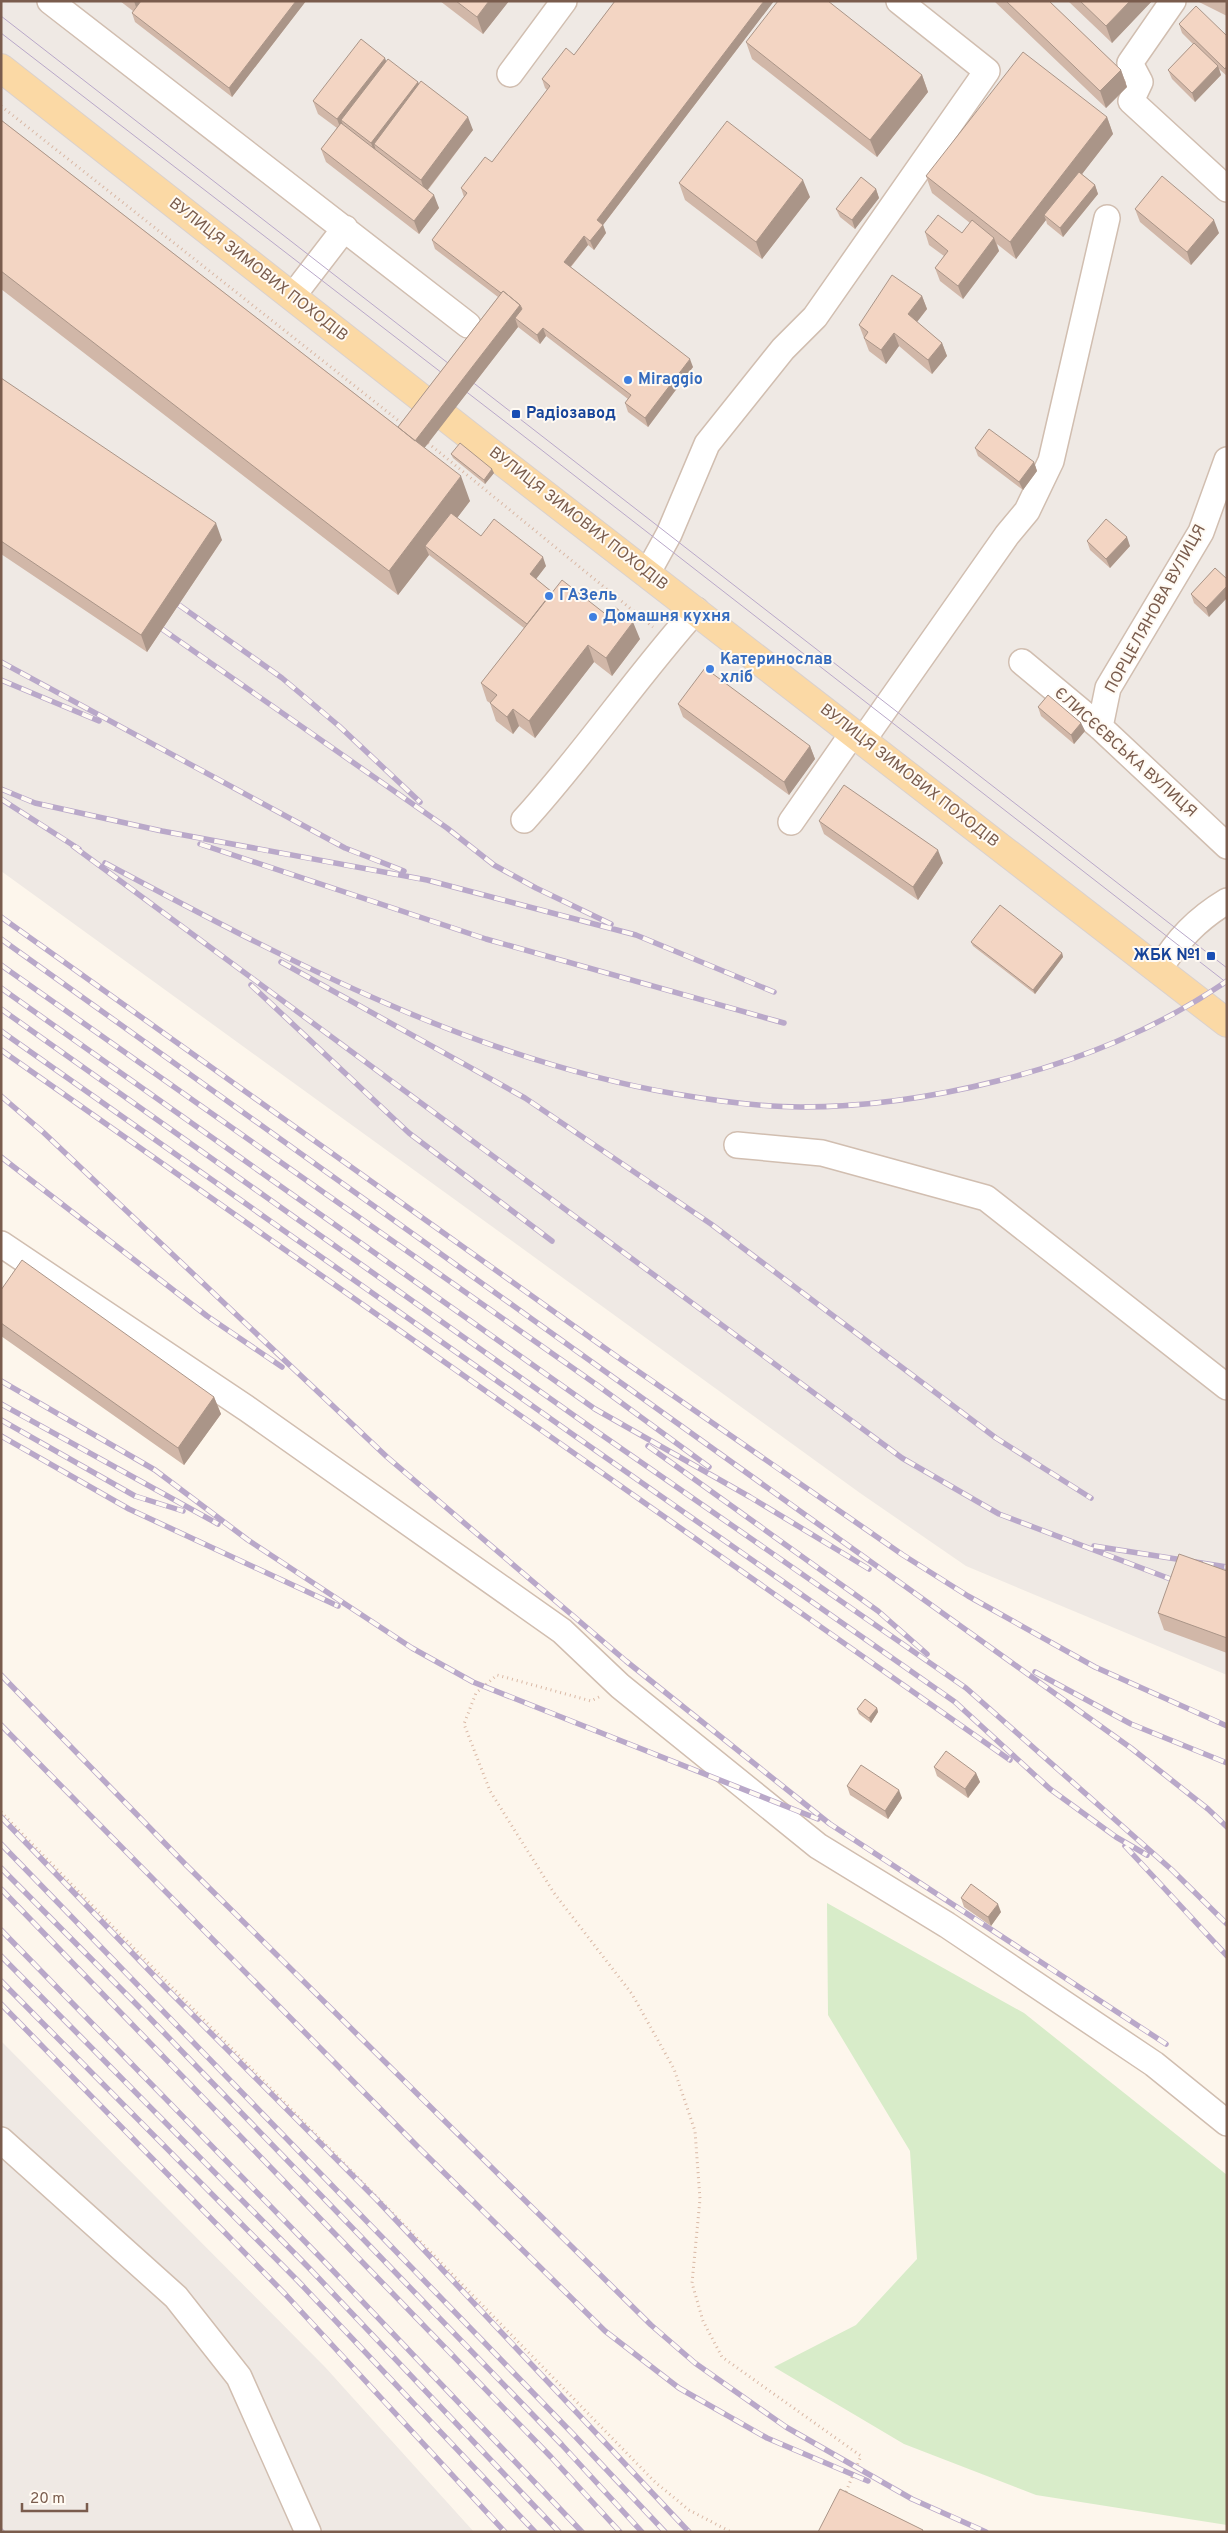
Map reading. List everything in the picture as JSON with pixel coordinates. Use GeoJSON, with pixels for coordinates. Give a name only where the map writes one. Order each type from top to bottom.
{"type":"FeatureCollection","features":[{"type":"Feature","properties":{"kind":"main road","name":"ВУЛИЦЯ ЗИМОВИХ ПОХОДІВ"},"geometry":{"type":"LineString","coordinates":[[1,68],[292,297],[1227,1023]]}},
{"type":"Feature","properties":{"kind":"street"},"geometry":{"type":"LineString","coordinates":[[50,1],[468,325]]}},
{"type":"Feature","properties":{"kind":"street"},"geometry":{"type":"LineString","coordinates":[[510,74],[564,1]]}},
{"type":"Feature","properties":{"kind":"street"},"geometry":{"type":"LineString","coordinates":[[648,572],[669,534],[707,444],[783,349],[815,317],[987,71],[899,1]]}},
{"type":"Feature","properties":{"kind":"street"},"geometry":{"type":"LineString","coordinates":[[1171,3],[1130,63],[1140,82],[1130,101],[1227,189]]}},
{"type":"Feature","properties":{"kind":"street"},"geometry":{"type":"LineString","coordinates":[[791,822],[858,736],[1006,535],[1026,511],[1051,461],[1106,218]]}},
{"type":"Feature","properties":{"kind":"street"},"geometry":{"type":"LineString","coordinates":[[292,297],[344,228]]}},
{"type":"Feature","properties":{"kind":"street","name":"ПОРЦЕЛЯНОВА ВУЛИЦЯ"},"geometry":{"type":"LineString","coordinates":[[1100,727],[1108,688],[1201,532],[1218,508],[1227,460]]}},
{"type":"Feature","properties":{"kind":"street"},"geometry":{"type":"LineString","coordinates":[[524,820],[552,790],[669,640],[696,610]]}},
{"type":"Feature","properties":{"kind":"street","name":"ЄЛИСЄЄВСЬКА ВУЛИЦЯ"},"geometry":{"type":"LineString","coordinates":[[1022,662],[1100,727],[1227,846]]}},
{"type":"Feature","properties":{"kind":"street"},"geometry":{"type":"LineString","coordinates":[[1159,970],[1176,944],[1194,924],[1227,901]]}},
{"type":"Feature","properties":{"kind":"street"},"geometry":{"type":"LineString","coordinates":[[737,1145],[822,1153],[986,1198],[1227,1387]]}},
{"type":"Feature","properties":{"kind":"street"},"geometry":{"type":"LineString","coordinates":[[1,1244],[26,1259],[262,1420],[562,1631],[620,1686],[818,1846],[947,1925],[1137,2053],[1227,2123]]}},
{"type":"Feature","properties":{"kind":"street"},"geometry":{"type":"LineString","coordinates":[[11,1281],[26,1259]]}},
{"type":"Feature","properties":{"kind":"street"},"geometry":{"type":"LineString","coordinates":[[1,2140],[176,2296],[228,2362],[239,2377],[308,2532]]}},
{"type":"Feature","properties":{"kind":"path"},"geometry":{"type":"LineString","coordinates":[[1,106],[411,430]]}},
{"type":"Feature","properties":{"kind":"path"},"geometry":{"type":"LineString","coordinates":[[428,443],[669,640]]}},
{"type":"Feature","properties":{"kind":"path"},"geometry":{"type":"LineString","coordinates":[[620,1686],[591,1702],[497,1675],[476,1694],[464,1724],[490,1791],[554,1893],[632,1994],[674,2069],[695,2131],[700,2199],[692,2283],[703,2321],[722,2357],[861,2456],[842,2501]]}},
{"type":"Feature","properties":{"kind":"path"},"geometry":{"type":"LineString","coordinates":[[1,1812],[656,2482],[689,2510],[731,2532]]}},
{"type":"Feature","properties":{"kind":"shaded area"},"geometry":{"type":"Polygon","coordinates":[[[1,1],[1227,1],[1227,1675],[966,1566],[860,1493],[1,871],[1,1]]]}},
{"type":"Feature","properties":{"kind":"shaded area"},"geometry":{"type":"Polygon","coordinates":[[[1,2041],[325,2367],[474,2532],[1,2532],[1,2041]]]}},
{"type":"Feature","properties":{"kind":"green space"},"geometry":{"type":"Polygon","coordinates":[[[827,1903],[1024,2013],[1227,2175],[1227,2525],[1036,2495],[904,2444],[774,2367],[856,2325],[917,2259],[910,2151],[828,2015],[827,1903]]]}},
{"type":"Feature","properties":{"kind":"building"},"geometry":{"type":"Polygon","coordinates":[[[141,1],[296,1],[229,88],[132,13],[141,1]]]}},
{"type":"Feature","properties":{"kind":"building"},"geometry":{"type":"Polygon","coordinates":[[[456,1],[489,1],[477,17],[456,1]]]}},
{"type":"Feature","properties":{"kind":"building"},"geometry":{"type":"Polygon","coordinates":[[[615,1],[764,1],[597,220],[603,225],[590,241],[584,236],[564,262],[690,359],[645,418],[625,403],[631,395],[543,328],[537,335],[515,318],[522,309],[520,305],[503,291],[501,293],[432,240],[467,193],[461,188],[485,157],[492,162],[550,86],[542,79],[566,48],[574,55],[615,1]]]}},
{"type":"Feature","properties":{"kind":"building"},"geometry":{"type":"Polygon","coordinates":[[[778,1],[828,1],[922,75],[870,140],[746,42],[778,1]]]}},
{"type":"Feature","properties":{"kind":"building"},"geometry":{"type":"Polygon","coordinates":[[[1006,1],[1049,1],[1121,70],[1100,91],[1006,1]]]}},
{"type":"Feature","properties":{"kind":"building"},"geometry":{"type":"Polygon","coordinates":[[[1080,1],[1130,1],[1106,26],[1080,1]]]}},
{"type":"Feature","properties":{"kind":"building"},"geometry":{"type":"Polygon","coordinates":[[[1196,6],[1227,36],[1227,66],[1225,69],[1179,24],[1196,6]]]}},
{"type":"Feature","properties":{"kind":"building"},"geometry":{"type":"Polygon","coordinates":[[[361,39],[385,58],[337,119],[313,101],[361,39]]]}},
{"type":"Feature","properties":{"kind":"building"},"geometry":{"type":"Polygon","coordinates":[[[1194,43],[1218,66],[1192,93],[1168,70],[1194,43]]]}},
{"type":"Feature","properties":{"kind":"building"},"geometry":{"type":"Polygon","coordinates":[[[1023,52],[1107,117],[1010,242],[926,176],[1023,52]]]}},
{"type":"Feature","properties":{"kind":"building"},"geometry":{"type":"Polygon","coordinates":[[[388,59],[418,82],[371,143],[341,120],[388,59]]]}},
{"type":"Feature","properties":{"kind":"building"},"geometry":{"type":"Polygon","coordinates":[[[421,81],[468,117],[421,180],[374,144],[421,81]]]}},
{"type":"Feature","properties":{"kind":"building"},"geometry":{"type":"Polygon","coordinates":[[[1,120],[461,476],[389,571],[1,271],[1,120]]]}},
{"type":"Feature","properties":{"kind":"building"},"geometry":{"type":"Polygon","coordinates":[[[727,121],[803,180],[756,242],[679,183],[727,121]]]}},
{"type":"Feature","properties":{"kind":"building"},"geometry":{"type":"Polygon","coordinates":[[[341,123],[434,195],[414,221],[321,149],[341,123]]]}},
{"type":"Feature","properties":{"kind":"building"},"geometry":{"type":"Polygon","coordinates":[[[1079,172],[1095,185],[1060,228],[1044,215],[1079,172]]]}},
{"type":"Feature","properties":{"kind":"building"},"geometry":{"type":"Polygon","coordinates":[[[1162,176],[1214,220],[1187,252],[1135,209],[1162,176]]]}},
{"type":"Feature","properties":{"kind":"building"},"geometry":{"type":"Polygon","coordinates":[[[861,177],[876,189],[852,220],[836,209],[861,177]]]}},
{"type":"Feature","properties":{"kind":"building"},"geometry":{"type":"Polygon","coordinates":[[[938,215],[962,233],[972,220],[994,238],[958,286],[935,268],[948,251],[925,232],[938,215]]]}},
{"type":"Feature","properties":{"kind":"building"},"geometry":{"type":"Polygon","coordinates":[[[892,275],[922,296],[908,314],[942,343],[928,360],[894,333],[881,350],[864,338],[868,332],[859,325],[892,275]]]}},
{"type":"Feature","properties":{"kind":"building"},"geometry":{"type":"Polygon","coordinates":[[[503,291],[520,305],[415,441],[398,427],[503,291]]]}},
{"type":"Feature","properties":{"kind":"building"},"geometry":{"type":"Polygon","coordinates":[[[1,378],[216,523],[141,635],[1,541],[1,378]]]}},
{"type":"Feature","properties":{"kind":"building"},"geometry":{"type":"Polygon","coordinates":[[[989,429],[1034,462],[1019,482],[975,448],[989,429]]]}},
{"type":"Feature","properties":{"kind":"building"},"geometry":{"type":"Polygon","coordinates":[[[460,443],[492,469],[484,480],[451,454],[460,443]]]}},
{"type":"Feature","properties":{"kind":"building"},"geometry":{"type":"Polygon","coordinates":[[[451,513],[481,536],[494,519],[543,557],[530,574],[552,592],[527,624],[425,546],[451,513]]]}},
{"type":"Feature","properties":{"kind":"building"},"geometry":{"type":"Polygon","coordinates":[[[1106,519],[1127,537],[1106,559],[1087,541],[1106,519]]]}},
{"type":"Feature","properties":{"kind":"building"},"geometry":{"type":"Polygon","coordinates":[[[1215,568],[1227,579],[1227,586],[1206,608],[1191,594],[1215,568]]]}},
{"type":"Feature","properties":{"kind":"building"},"geometry":{"type":"Polygon","coordinates":[[[562,580],[608,616],[615,607],[633,622],[606,658],[588,645],[529,721],[513,709],[507,717],[490,703],[497,695],[481,683],[562,580]]]}},
{"type":"Feature","properties":{"kind":"building"},"geometry":{"type":"Polygon","coordinates":[[[705,668],[810,746],[784,782],[678,704],[705,668]]]}},
{"type":"Feature","properties":{"kind":"building"},"geometry":{"type":"Polygon","coordinates":[[[1048,695],[1081,723],[1071,735],[1038,707],[1048,695]]]}},
{"type":"Feature","properties":{"kind":"building"},"geometry":{"type":"Polygon","coordinates":[[[844,785],[938,850],[913,887],[819,821],[844,785]]]}},
{"type":"Feature","properties":{"kind":"building"},"geometry":{"type":"Polygon","coordinates":[[[1000,905],[1062,953],[1033,990],[971,942],[1000,905]]]}},
{"type":"Feature","properties":{"kind":"building"},"geometry":{"type":"Polygon","coordinates":[[[22,1260],[214,1397],[178,1448],[1,1323],[1,1290],[22,1260]]]}},
{"type":"Feature","properties":{"kind":"building"},"geometry":{"type":"Polygon","coordinates":[[[1179,1554],[1227,1571],[1227,1638],[1158,1613],[1179,1554]]]}},
{"type":"Feature","properties":{"kind":"building"},"geometry":{"type":"Polygon","coordinates":[[[865,1699],[877,1708],[869,1718],[857,1709],[865,1699]]]}},
{"type":"Feature","properties":{"kind":"building"},"geometry":{"type":"Polygon","coordinates":[[[946,1751],[976,1773],[965,1789],[934,1767],[946,1751]]]}},
{"type":"Feature","properties":{"kind":"building"},"geometry":{"type":"Polygon","coordinates":[[[861,1765],[899,1790],[885,1811],[847,1786],[861,1765]]]}},
{"type":"Feature","properties":{"kind":"building"},"geometry":{"type":"Polygon","coordinates":[[[971,1884],[998,1904],[988,1917],[961,1898],[971,1884]]]}},
{"type":"Feature","properties":{"kind":"building"},"geometry":{"type":"Polygon","coordinates":[[[840,2489],[923,2530],[922,2532],[818,2532],[840,2489]]]}},
{"type":"Feature","properties":{"kind":"tram line"},"geometry":{"type":"LineString","coordinates":[[1,16],[1227,968]]}},
{"type":"Feature","properties":{"kind":"tram line"},"geometry":{"type":"LineString","coordinates":[[1,33],[512,427],[1227,983]]}},
{"type":"Feature","properties":{"kind":"railway"},"geometry":{"type":"LineString","coordinates":[[179,605],[282,678],[339,726],[420,802]]}},
{"type":"Feature","properties":{"kind":"railway"},"geometry":{"type":"LineString","coordinates":[[162,629],[447,828],[494,865],[536,888],[611,924]]}},
{"type":"Feature","properties":{"kind":"railway"},"geometry":{"type":"LineString","coordinates":[[1,662],[345,848],[404,871]]}},
{"type":"Feature","properties":{"kind":"railway"},"geometry":{"type":"LineString","coordinates":[[1,680],[99,721]]}},
{"type":"Feature","properties":{"kind":"railway"},"geometry":{"type":"LineString","coordinates":[[1,789],[35,803],[162,831],[427,880],[636,935],[774,992]]}},
{"type":"Feature","properties":{"kind":"railway"},"geometry":{"type":"LineString","coordinates":[[1,799],[79,849]]}},
{"type":"Feature","properties":{"kind":"railway"},"geometry":{"type":"LineString","coordinates":[[200,844],[486,939],[784,1023]]}},
{"type":"Feature","properties":{"kind":"railway"},"geometry":{"type":"LineString","coordinates":[[73,846],[902,1458],[999,1514],[1181,1583]]}},
{"type":"Feature","properties":{"kind":"railway"},"geometry":{"type":"LineString","coordinates":[[105,863],[241,935],[311,969],[453,1031],[526,1057],[600,1078],[676,1094],[738,1103],[785,1107],[826,1107],[875,1103],[949,1092],[997,1081],[1028,1073],[1116,1042],[1145,1029],[1200,999],[1227,981]]}},
{"type":"Feature","properties":{"kind":"railway"},"geometry":{"type":"LineString","coordinates":[[1,917],[616,1356],[903,1555],[968,1596],[1095,1667],[1227,1726]]}},
{"type":"Feature","properties":{"kind":"railway"},"geometry":{"type":"LineString","coordinates":[[1,939],[1131,1748],[1208,1809],[1227,1827]]}},
{"type":"Feature","properties":{"kind":"railway"},"geometry":{"type":"LineString","coordinates":[[281,962],[525,1098],[711,1224],[996,1438],[1091,1498]]}},
{"type":"Feature","properties":{"kind":"railway"},"geometry":{"type":"LineString","coordinates":[[1,965],[597,1385],[709,1467]]}},
{"type":"Feature","properties":{"kind":"railway"},"geometry":{"type":"LineString","coordinates":[[251,985],[409,1133],[552,1241]]}},
{"type":"Feature","properties":{"kind":"railway"},"geometry":{"type":"LineString","coordinates":[[1,988],[595,1409],[750,1497],[869,1569]]}},
{"type":"Feature","properties":{"kind":"railway"},"geometry":{"type":"LineString","coordinates":[[1,1009],[586,1424],[966,1688],[1172,1870],[1227,1924]]}},
{"type":"Feature","properties":{"kind":"railway"},"geometry":{"type":"LineString","coordinates":[[1,1031],[955,1702],[1050,1789],[1116,1837],[1147,1855]]}},
{"type":"Feature","properties":{"kind":"railway"},"geometry":{"type":"LineString","coordinates":[[1,1050],[1010,1760]]}},
{"type":"Feature","properties":{"kind":"railway"},"geometry":{"type":"LineString","coordinates":[[1,1096],[43,1132],[387,1457],[626,1661],[830,1824],[1166,2044]]}},
{"type":"Feature","properties":{"kind":"railway"},"geometry":{"type":"LineString","coordinates":[[1,1157],[207,1316],[282,1367]]}},
{"type":"Feature","properties":{"kind":"railway"},"geometry":{"type":"LineString","coordinates":[[1,1381],[155,1470],[248,1540],[412,1648],[473,1682],[818,1819]]}},
{"type":"Feature","properties":{"kind":"railway"},"geometry":{"type":"LineString","coordinates":[[1,1404],[218,1524]]}},
{"type":"Feature","properties":{"kind":"railway"},"geometry":{"type":"LineString","coordinates":[[1,1420],[135,1496],[183,1511]]}},
{"type":"Feature","properties":{"kind":"railway"},"geometry":{"type":"LineString","coordinates":[[1,1436],[129,1509],[338,1606]]}},
{"type":"Feature","properties":{"kind":"railway"},"geometry":{"type":"LineString","coordinates":[[648,1446],[878,1611],[927,1654]]}},
{"type":"Feature","properties":{"kind":"railway"},"geometry":{"type":"LineString","coordinates":[[1094,1546],[1227,1567]]}},
{"type":"Feature","properties":{"kind":"railway"},"geometry":{"type":"LineString","coordinates":[[1035,1672],[1131,1724],[1227,1763]]}},
{"type":"Feature","properties":{"kind":"railway"},"geometry":{"type":"LineString","coordinates":[[1,1675],[186,1865],[651,2325],[695,2363],[786,2427],[912,2499],[986,2532]]}},
{"type":"Feature","properties":{"kind":"railway"},"geometry":{"type":"LineString","coordinates":[[1,1725],[419,2148],[605,2331],[679,2388],[767,2438],[868,2481]]}},
{"type":"Feature","properties":{"kind":"railway"},"geometry":{"type":"LineString","coordinates":[[1,1817],[166,1988],[377,2200],[689,2532]]}},
{"type":"Feature","properties":{"kind":"railway"},"geometry":{"type":"LineString","coordinates":[[1,1844],[572,2433],[665,2532]]}},
{"type":"Feature","properties":{"kind":"railway"},"geometry":{"type":"LineString","coordinates":[[1125,1846],[1227,1956]]}},
{"type":"Feature","properties":{"kind":"railway"},"geometry":{"type":"LineString","coordinates":[[1,1868],[142,2010],[562,2445],[642,2532]]}},
{"type":"Feature","properties":{"kind":"railway"},"geometry":{"type":"LineString","coordinates":[[1,1889],[551,2457],[620,2532]]}},
{"type":"Feature","properties":{"kind":"railway"},"geometry":{"type":"LineString","coordinates":[[1,1930],[321,2258],[582,2532]]}},
{"type":"Feature","properties":{"kind":"railway"},"geometry":{"type":"LineString","coordinates":[[1,1956],[310,2269],[559,2532]]}},
{"type":"Feature","properties":{"kind":"railway"},"geometry":{"type":"LineString","coordinates":[[1,1981],[298,2281],[535,2532]]}},
{"type":"Feature","properties":{"kind":"railway"},"geometry":{"type":"LineString","coordinates":[[1,2004],[285,2294],[505,2532]]}},
{"type":"Feature","properties":{"kind":"place","name":"Miraggio"},"geometry":{"type":"Point","coordinates":[628,380]}},
{"type":"Feature","properties":{"kind":"place","name":"Радіозавод"},"geometry":{"type":"Point","coordinates":[516,414]}},
{"type":"Feature","properties":{"kind":"place","name":"ГАЗель"},"geometry":{"type":"Point","coordinates":[549,596]}},
{"type":"Feature","properties":{"kind":"place","name":"Домашня кухня"},"geometry":{"type":"Point","coordinates":[593,617]}},
{"type":"Feature","properties":{"kind":"place","name":"Катеринослав хліб"},"geometry":{"type":"Point","coordinates":[710,669]}},
{"type":"Feature","properties":{"kind":"place","name":"ЖБК №1"},"geometry":{"type":"Point","coordinates":[1211,956]}}]}
